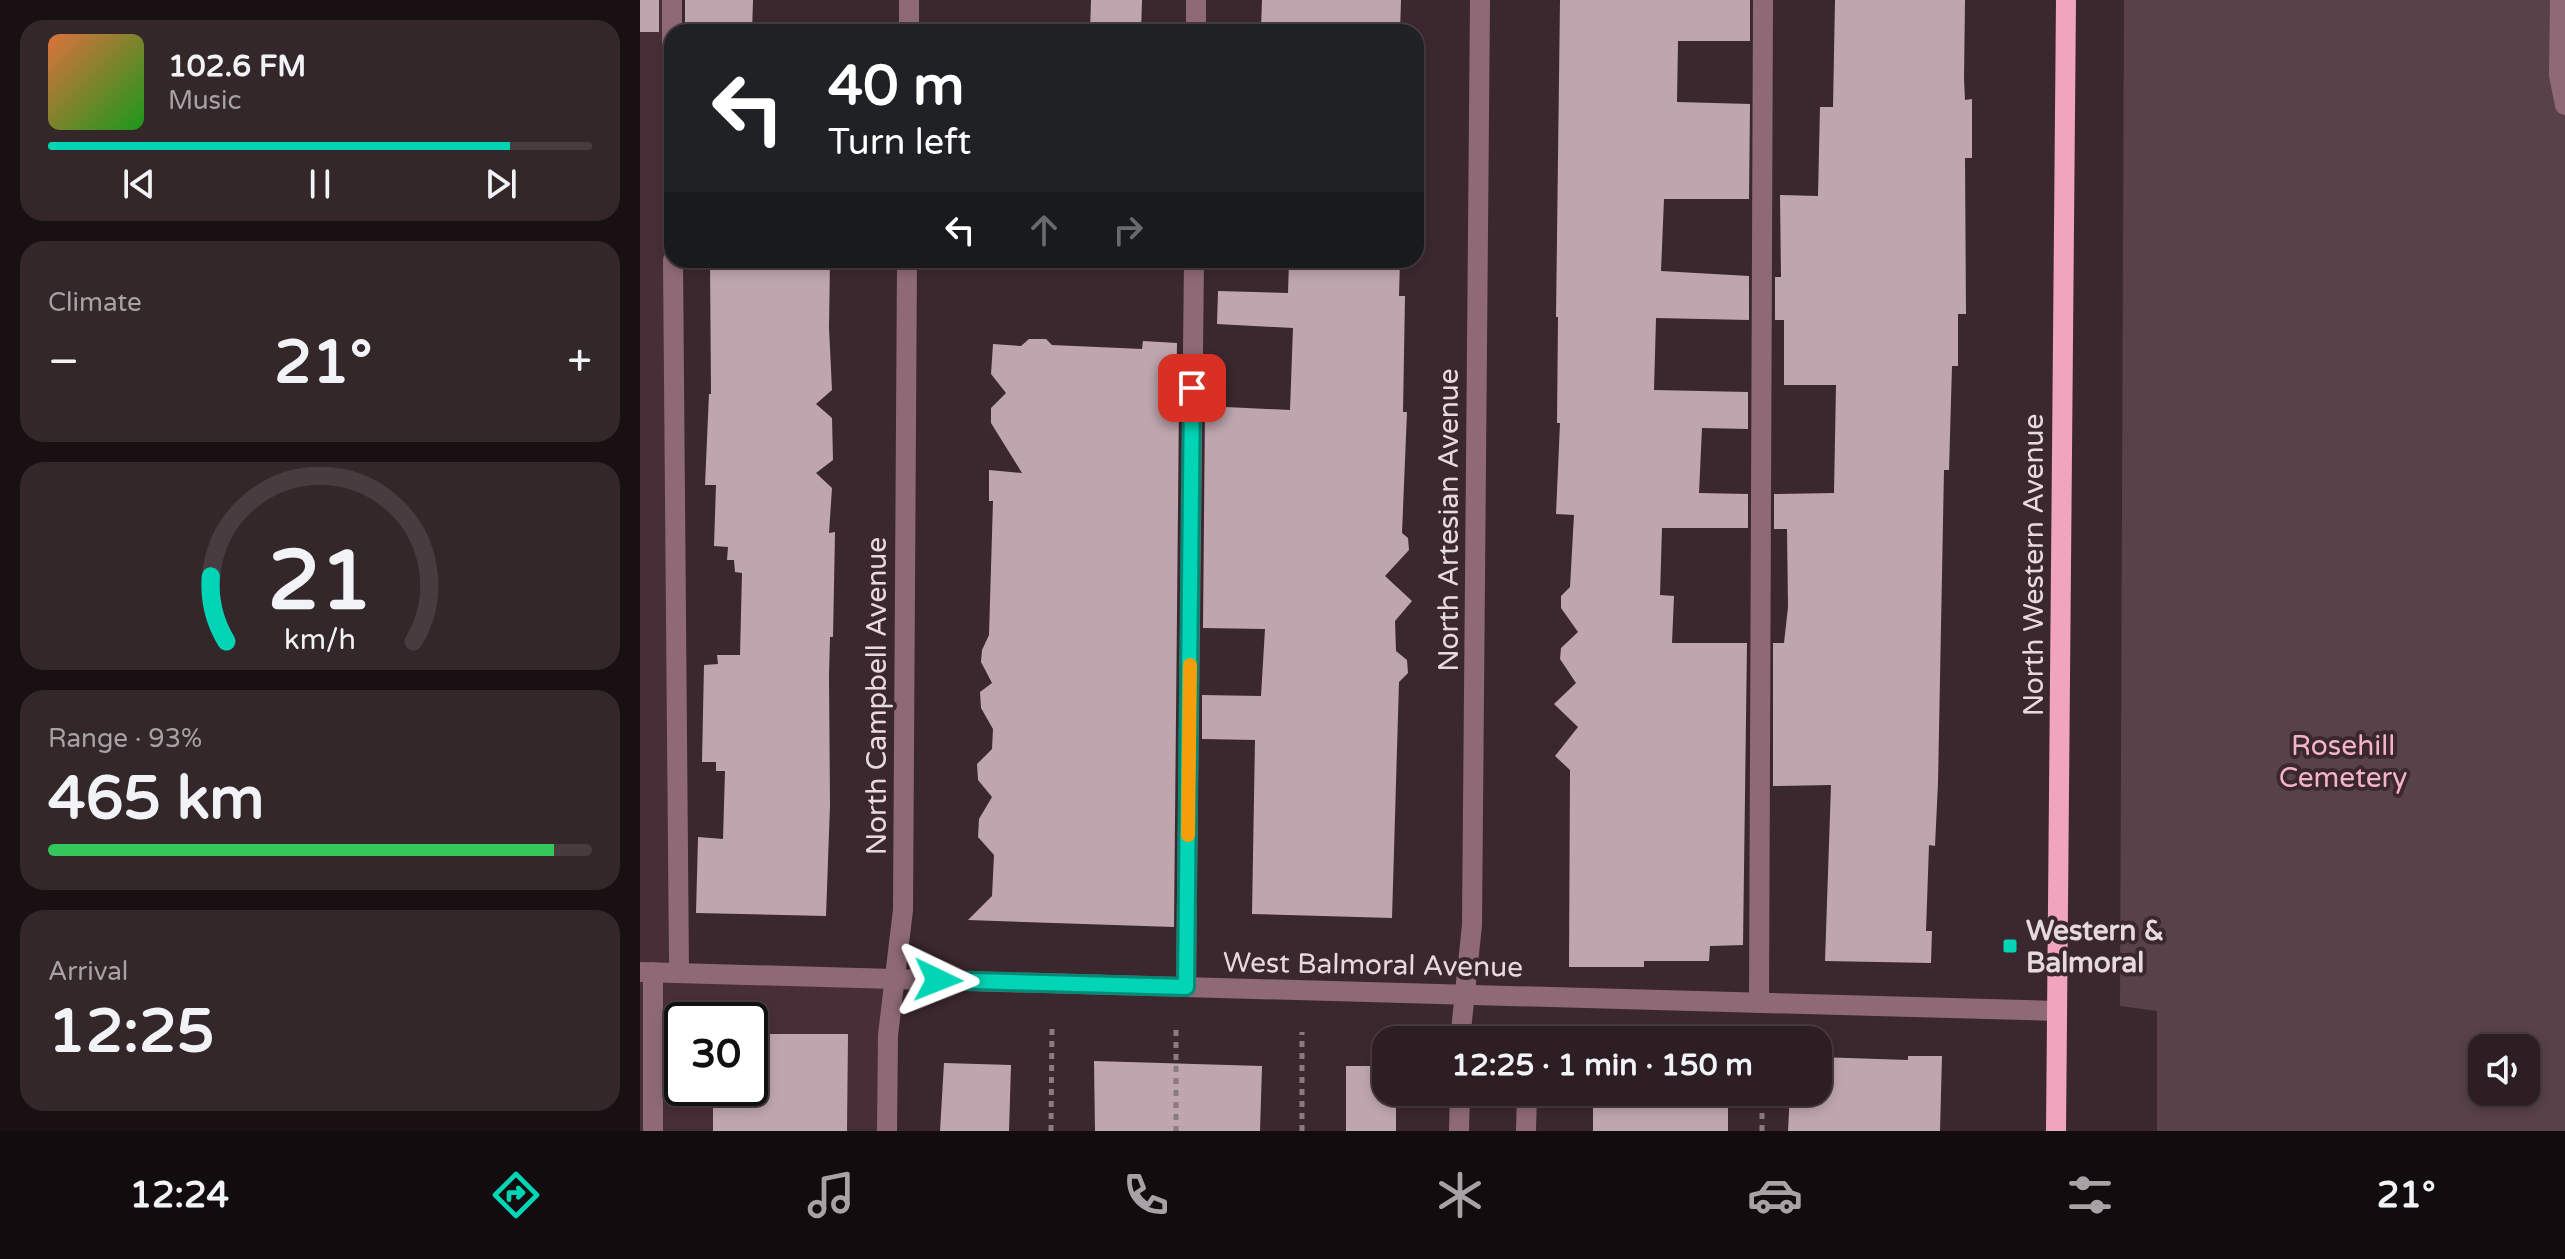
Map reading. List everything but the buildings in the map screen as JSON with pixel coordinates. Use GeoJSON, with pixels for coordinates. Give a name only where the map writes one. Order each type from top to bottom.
{"type":"FeatureCollection","features":[{"type":"Feature","properties":{"kind":"main road","name":"North Western Avenue"},"geometry":{"type":"LineString","coordinates":[[2056,1131],[2066,0]]}},
{"type":"Feature","properties":{"kind":"street"},"geometry":{"type":"LineString","coordinates":[[672,0],[672,24]]}},
{"type":"Feature","properties":{"kind":"street"},"geometry":{"type":"LineString","coordinates":[[909,0],[909,24]]}},
{"type":"Feature","properties":{"kind":"street"},"geometry":{"type":"LineString","coordinates":[[1196,0],[1196,24]]}},
{"type":"Feature","properties":{"kind":"street","name":"North Artesian Avenue"},"geometry":{"type":"LineString","coordinates":[[1462,1026],[1472,925],[1480,0]]}},
{"type":"Feature","properties":{"kind":"street"},"geometry":{"type":"LineString","coordinates":[[1759,1003],[1763,0]]}},
{"type":"Feature","properties":{"kind":"street"},"geometry":{"type":"LineString","coordinates":[[2560,0],[2559,75],[2565,105]]}},
{"type":"Feature","properties":{"kind":"street"},"geometry":{"type":"LineString","coordinates":[[673,268],[679,973]]}},
{"type":"Feature","properties":{"kind":"street","name":"North Campbell Avenue"},"geometry":{"type":"LineString","coordinates":[[887,1131],[888,1035],[903,910],[907,268]]}},
{"type":"Feature","properties":{"kind":"street"},"geometry":{"type":"LineString","coordinates":[[1186,987],[1194,268]]}},
{"type":"Feature","properties":{"kind":"street"},"geometry":{"type":"LineString","coordinates":[[647,972],[647,1080],[653,1131]]}},
{"type":"Feature","properties":{"kind":"street","name":"West Balmoral Avenue"},"geometry":{"type":"LineString","coordinates":[[647,972],[2057,1011]]}},
{"type":"Feature","properties":{"kind":"street"},"geometry":{"type":"LineString","coordinates":[[1459,1131],[1460,1106]]}},
{"type":"Feature","properties":{"kind":"street"},"geometry":{"type":"LineString","coordinates":[[1526,1131],[1527,1106]]}},
{"type":"Feature","properties":{"kind":"path"},"geometry":{"type":"LineString","coordinates":[[1051,1131],[1052,1027]]}},
{"type":"Feature","properties":{"kind":"path"},"geometry":{"type":"LineString","coordinates":[[1176,1030],[1176,1131]]}},
{"type":"Feature","properties":{"kind":"path"},"geometry":{"type":"LineString","coordinates":[[1302,1032],[1302,1131]]}},
{"type":"Feature","properties":{"kind":"path"},"geometry":{"type":"LineString","coordinates":[[1762,1106],[1762,1131]]}},
{"type":"Feature","properties":{"kind":"shaded area"},"geometry":{"type":"Polygon","coordinates":[[[640,0],[665,0],[668,975],[886,982],[886,1131],[640,1131],[640,0]]]}},
{"type":"Feature","properties":{"kind":"green space","name":"Rosehill Cemetery"},"geometry":{"type":"Polygon","coordinates":[[[2124,0],[2565,0],[2565,1131],[2157,1131],[2157,1011],[2120,1006],[2124,0]]]}},
{"type":"Feature","properties":{"kind":"slow traffic"},"geometry":{"type":"LineString","coordinates":[[1188,835],[1190,665]]}},
{"type":"Feature","properties":{"kind":"place","name":"Western & Balmoral"},"geometry":{"type":"Point","coordinates":[2010,946]}},
{"type":"Feature","properties":{"kind":"route"},"geometry":{"type":"LineString","coordinates":[[938,980],[1186,987],[1192,388]]}}]}
